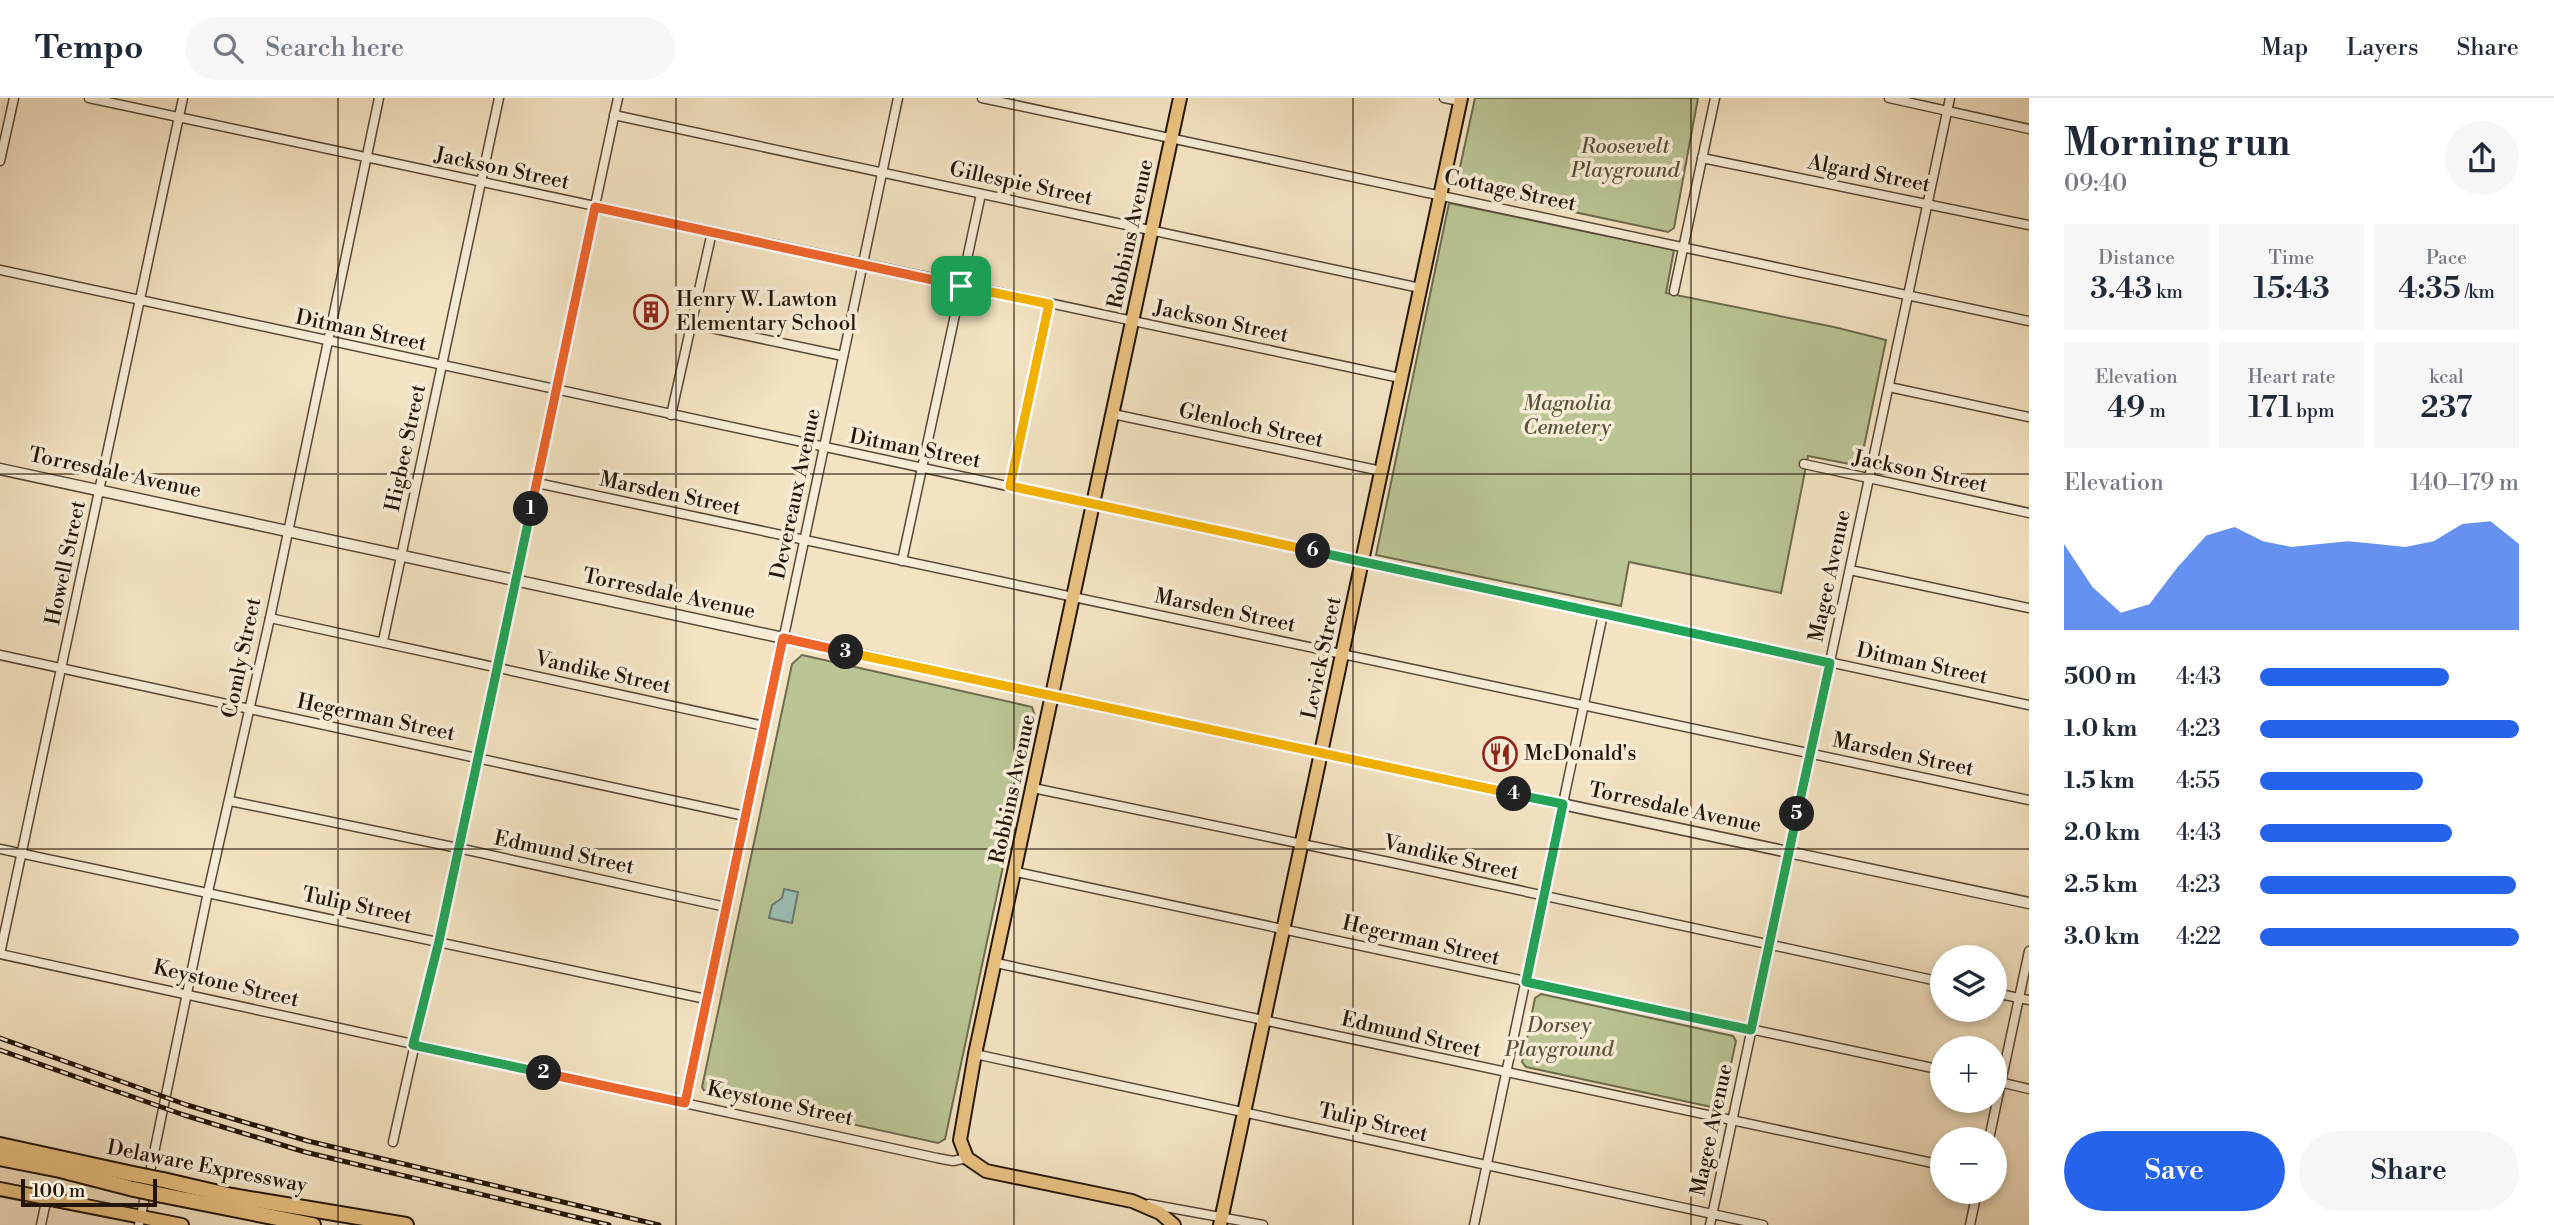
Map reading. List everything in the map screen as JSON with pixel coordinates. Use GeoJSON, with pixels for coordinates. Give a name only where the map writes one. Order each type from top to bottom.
{"type":"FeatureCollection","features":[{"type":"Feature","properties":{"kind":"highway","name":"Delaware Expressway"},"geometry":{"type":"LineString","coordinates":[[0,1145],[133,1182]]}},
{"type":"Feature","properties":{"kind":"highway","name":"Delaware Expressway"},"geometry":{"type":"LineString","coordinates":[[0,1158],[163,1188],[313,1225]]}},
{"type":"Feature","properties":{"kind":"highway","name":"Delaware Expressway"},"geometry":{"type":"LineString","coordinates":[[163,1188],[232,1196],[406,1225]]}},
{"type":"Feature","properties":{"kind":"main road","name":"Robbins Avenue"},"geometry":{"type":"LineString","coordinates":[[967,1158],[962,1149],[962,1124],[975,1054],[1180,98]]}},
{"type":"Feature","properties":{"kind":"main road","name":"Levick Street"},"geometry":{"type":"LineString","coordinates":[[1221,1220],[1460,100]]}},
{"type":"Feature","properties":{"kind":"main road","name":"Keystone Street"},"geometry":{"type":"LineString","coordinates":[[967,1158],[986,1171],[1132,1201]]}},
{"type":"Feature","properties":{"kind":"main road"},"geometry":{"type":"LineString","coordinates":[[0,1189],[47,1196],[140,1221],[182,1225]]}},
{"type":"Feature","properties":{"kind":"main road"},"geometry":{"type":"LineString","coordinates":[[1132,1201],[1160,1213],[1174,1225]]}},
{"type":"Feature","properties":{"kind":"street"},"geometry":{"type":"LineString","coordinates":[[0,161],[14,98]]}},
{"type":"Feature","properties":{"kind":"street","name":"Jackson Street"},"geometry":{"type":"LineString","coordinates":[[89,98],[1400,379]]}},
{"type":"Feature","properties":{"kind":"street","name":"Howell Street"},"geometry":{"type":"LineString","coordinates":[[0,954],[183,98]]}},
{"type":"Feature","properties":{"kind":"street","name":"Comly Street"},"geometry":{"type":"LineString","coordinates":[[140,1221],[379,98]]}},
{"type":"Feature","properties":{"kind":"street","name":"Higbee Street"},"geometry":{"type":"LineString","coordinates":[[383,641],[499,98]]}},
{"type":"Feature","properties":{"kind":"street"},"geometry":{"type":"LineString","coordinates":[[393,1142],[413,1045],[439,941],[618,98]]}},
{"type":"Feature","properties":{"kind":"street","name":"Devereaux Avenue"},"geometry":{"type":"LineString","coordinates":[[685,1103],[898,98]]}},
{"type":"Feature","properties":{"kind":"street","name":"Cottage Street"},"geometry":{"type":"LineString","coordinates":[[982,98],[2029,321]]}},
{"type":"Feature","properties":{"kind":"street"},"geometry":{"type":"LineString","coordinates":[[1444,98],[1460,100]]}},
{"type":"Feature","properties":{"kind":"street"},"geometry":{"type":"LineString","coordinates":[[1674,290],[1715,98]]}},
{"type":"Feature","properties":{"kind":"street"},"geometry":{"type":"LineString","coordinates":[[1889,98],[2029,129]]}},
{"type":"Feature","properties":{"kind":"street","name":"Magee Avenue"},"geometry":{"type":"LineString","coordinates":[[1710,1225],[1950,98]]}},
{"type":"Feature","properties":{"kind":"street","name":"Gillespie Street"},"geometry":{"type":"LineString","coordinates":[[614,115],[1420,288]]}},
{"type":"Feature","properties":{"kind":"street","name":"Algard Street"},"geometry":{"type":"LineString","coordinates":[[1702,158],[2029,225]]}},
{"type":"Feature","properties":{"kind":"street"},"geometry":{"type":"LineString","coordinates":[[902,561],[981,194]]}},
{"type":"Feature","properties":{"kind":"street"},"geometry":{"type":"LineString","coordinates":[[671,415],[712,232]]}},
{"type":"Feature","properties":{"kind":"street","name":"Ditman Street"},"geometry":{"type":"LineString","coordinates":[[0,271],[2029,705]]}},
{"type":"Feature","properties":{"kind":"street"},"geometry":{"type":"LineString","coordinates":[[1010,486],[1049,304]]}},
{"type":"Feature","properties":{"kind":"street"},"geometry":{"type":"LineString","coordinates":[[692,324],[843,356]]}},
{"type":"Feature","properties":{"kind":"street"},"geometry":{"type":"LineString","coordinates":[[1889,387],[2029,417]]}},
{"type":"Feature","properties":{"kind":"street","name":"Glenloch Street"},"geometry":{"type":"LineString","coordinates":[[1113,414],[1381,471]]}},
{"type":"Feature","properties":{"kind":"street","name":"Jackson Street"},"geometry":{"type":"LineString","coordinates":[[1804,464],[2029,513]]}},
{"type":"Feature","properties":{"kind":"street","name":"Torresdale Avenue"},"geometry":{"type":"LineString","coordinates":[[0,469],[2029,903]]}},
{"type":"Feature","properties":{"kind":"street","name":"Marsden Street"},"geometry":{"type":"LineString","coordinates":[[537,483],[2029,800]]}},
{"type":"Feature","properties":{"kind":"street"},"geometry":{"type":"LineString","coordinates":[[1850,570],[2029,608]]}},
{"type":"Feature","properties":{"kind":"street"},"geometry":{"type":"LineString","coordinates":[[1474,1225],[1603,614]]}},
{"type":"Feature","properties":{"kind":"street","name":"Vandike Street"},"geometry":{"type":"LineString","coordinates":[[270,618],[764,726]]}},
{"type":"Feature","properties":{"kind":"street","name":"Hegerman Street"},"geometry":{"type":"LineString","coordinates":[[0,655],[745,816]]}},
{"type":"Feature","properties":{"kind":"street","name":"Vandike Street"},"geometry":{"type":"LineString","coordinates":[[1033,788],[1302,843],[1930,979]]}},
{"type":"Feature","properties":{"kind":"street","name":"Edmund Street"},"geometry":{"type":"LineString","coordinates":[[230,801],[726,907]]}},
{"type":"Feature","properties":{"kind":"street","name":"Tulip Street"},"geometry":{"type":"LineString","coordinates":[[0,849],[706,999]]}},
{"type":"Feature","properties":{"kind":"street","name":"Hegerman Street"},"geometry":{"type":"LineString","coordinates":[[1016,872],[1930,1067]]}},
{"type":"Feature","properties":{"kind":"street"},"geometry":{"type":"LineString","coordinates":[[2007,1046],[2029,951]]}},
{"type":"Feature","properties":{"kind":"street","name":"Keystone Street"},"geometry":{"type":"LineString","coordinates":[[0,954],[941,1159],[953,1161],[967,1158]]}},
{"type":"Feature","properties":{"kind":"street","name":"Edmund Street"},"geometry":{"type":"LineString","coordinates":[[996,963],[1930,1163]]}},
{"type":"Feature","properties":{"kind":"street"},"geometry":{"type":"LineString","coordinates":[[2007,996],[2029,1000]]}},
{"type":"Feature","properties":{"kind":"street","name":"Tulip Street"},"geometry":{"type":"LineString","coordinates":[[975,1054],[1763,1225]]}},
{"type":"Feature","properties":{"kind":"street"},"geometry":{"type":"LineString","coordinates":[[2007,1084],[2029,1088]]}},
{"type":"Feature","properties":{"kind":"street"},"geometry":{"type":"LineString","coordinates":[[41,1225],[47,1196]]}},
{"type":"Feature","properties":{"kind":"street","name":"Keystone Street"},"geometry":{"type":"LineString","coordinates":[[1132,1201],[1221,1220],[1263,1225]]}},
{"type":"Feature","properties":{"kind":"street"},"geometry":{"type":"LineString","coordinates":[[1970,1225],[1974,1204]]}},
{"type":"Feature","properties":{"kind":"green space","name":"Roosevelt Playground"},"geometry":{"type":"Polygon","coordinates":[[[1475,98],[1698,98],[1674,228],[1668,232],[1461,188],[1457,181],[1475,98]]]}},
{"type":"Feature","properties":{"kind":"green space","name":"Magnolia Cemetery"},"geometry":{"type":"Polygon","coordinates":[[[1449,203],[1674,250],[1666,293],[1886,340],[1860,466],[1808,456],[1781,593],[1629,562],[1621,606],[1376,555],[1449,203]]]}},
{"type":"Feature","properties":{"kind":"green space"},"geometry":{"type":"Polygon","coordinates":[[[802,655],[1032,707],[1035,716],[945,1139],[938,1143],[705,1092],[702,1087],[792,664],[802,655]]]}},
{"type":"Feature","properties":{"kind":"green space","name":"Dorsey Playground"},"geometry":{"type":"Polygon","coordinates":[[[1541,994],[1733,1036],[1736,1041],[1722,1105],[1716,1108],[1526,1067],[1522,1062],[1535,998],[1541,994]]]}},
{"type":"Feature","properties":{"kind":"water"},"geometry":{"type":"Polygon","coordinates":[[[784,889],[798,892],[792,923],[769,918],[772,905],[782,898],[784,889]]]}},
{"type":"Feature","properties":{"kind":"railway"},"geometry":{"type":"LineString","coordinates":[[0,1038],[187,1105],[308,1141],[659,1225]]}},
{"type":"Feature","properties":{"kind":"railway"},"geometry":{"type":"LineString","coordinates":[[0,1050],[184,1115],[305,1152],[609,1225]]}},
{"type":"Feature","properties":{"kind":"place","name":"Henry W. Lawton Elementary School"},"geometry":{"type":"Point","coordinates":[651,312]}},
{"type":"Feature","properties":{"kind":"place","name":"McDonald's"},"geometry":{"type":"Point","coordinates":[1500,754]}},
{"type":"Feature","properties":{"kind":"route"},"geometry":{"type":"LineString","coordinates":[[595,207],[961,286],[1049,304],[1010,486],[1830,663],[1751,1030],[1526,982],[1563,804],[783,638],[685,1103],[413,1045],[439,941],[595,207]]}}]}
